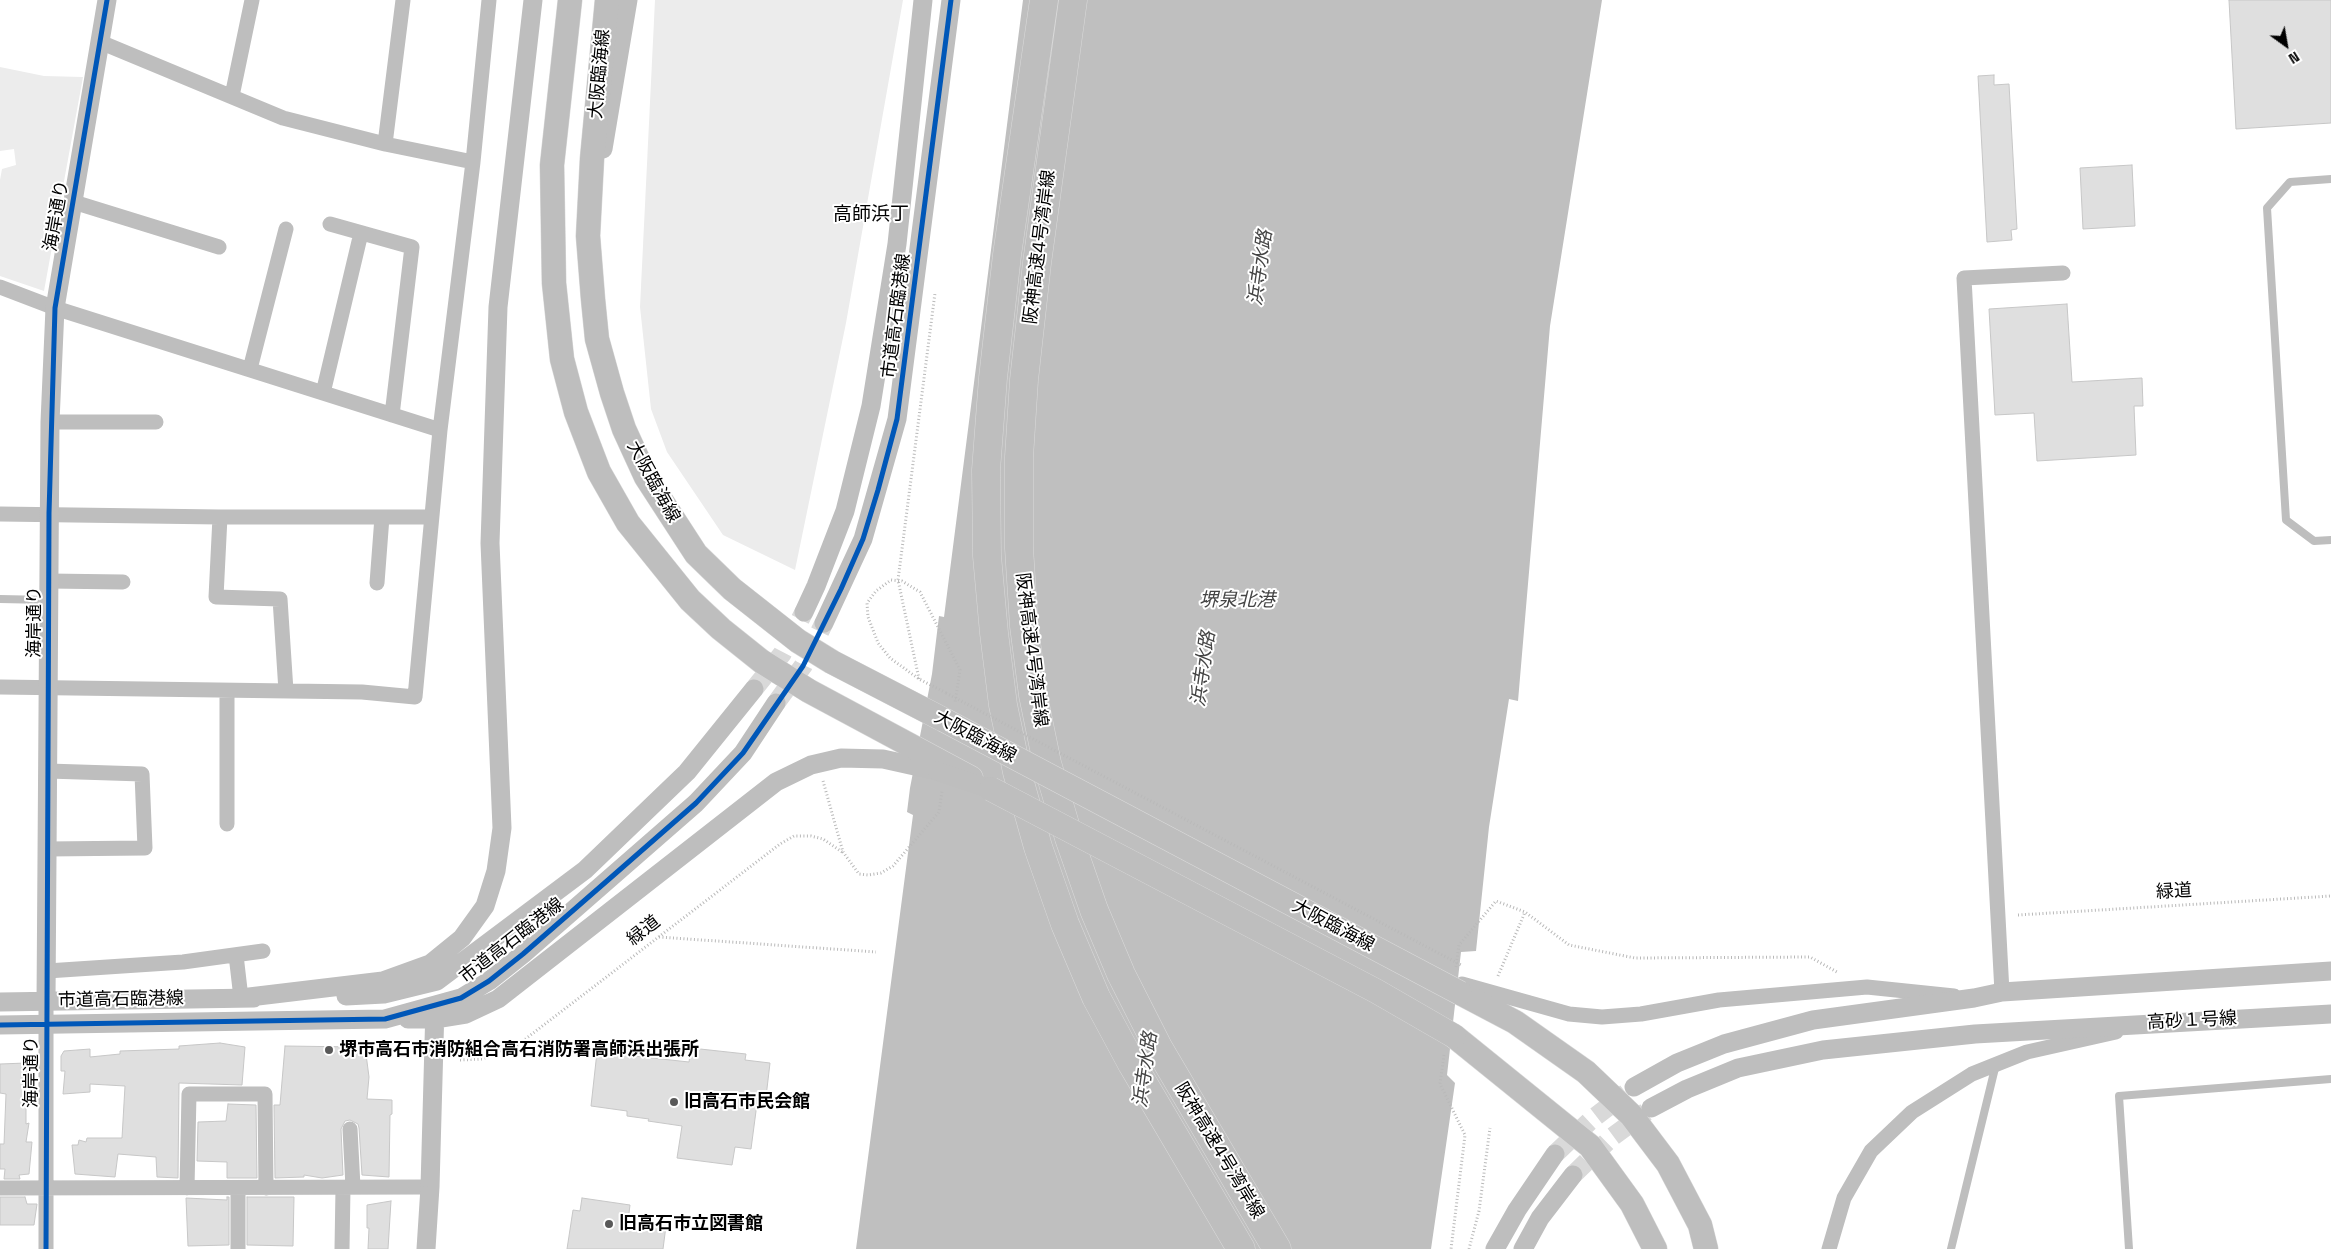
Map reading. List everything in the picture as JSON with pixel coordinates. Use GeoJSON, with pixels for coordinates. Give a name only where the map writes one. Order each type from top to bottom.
{"type":"FeatureCollection","features":[{"type":"Feature","properties":{"kind":"highway","name":"阪神高速4号湾岸線"},"geometry":{"type":"LineString","coordinates":[[1044,0],[1007,255],[993,378],[986,470],[988,556],[994,634],[1003,706],[1038,847],[1065,924],[1096,997],[1132,1064],[1241,1249]]}},
{"type":"Feature","properties":{"kind":"highway","name":"阪神高速4号湾岸線"},"geometry":{"type":"LineString","coordinates":[[1073,0],[1037,264],[1024,380],[1019,458],[1019,548],[1024,626],[1034,695],[1047,763],[1069,838],[1094,910],[1121,974],[1158,1047],[1277,1249]]}},
{"type":"Feature","properties":{"kind":"main road","name":"大阪臨海線"},"geometry":{"type":"LineString","coordinates":[[570,0],[552,165],[554,282],[562,359],[576,412],[599,472],[628,523],[690,600],[721,629],[761,661],[937,766],[991,789],[1376,991],[1454,1036],[1590,1146],[1632,1204],[1655,1249]]}},
{"type":"Feature","properties":{"kind":"main road","name":"大阪臨海線"},"geometry":{"type":"LineString","coordinates":[[607,0],[592,159],[588,236],[597,339],[621,420],[646,477],[696,554],[732,589],[798,641],[832,662],[1461,989],[1515,1022],[1586,1072],[1631,1115],[1668,1164],[1700,1225],[1706,1249]]}},
{"type":"Feature","properties":{"kind":"street","name":"海岸通り"},"geometry":{"type":"LineString","coordinates":[[46,1249],[49,513],[50,422],[55,308],[107,0]]}},
{"type":"Feature","properties":{"kind":"street"},"geometry":{"type":"LineString","coordinates":[[232,96],[252,0]]}},
{"type":"Feature","properties":{"kind":"street"},"geometry":{"type":"LineString","coordinates":[[386,144],[404,0]]}},
{"type":"Feature","properties":{"kind":"street"},"geometry":{"type":"LineString","coordinates":[[0,688],[362,692],[415,697],[440,430],[473,162],[489,0]]}},
{"type":"Feature","properties":{"kind":"street"},"geometry":{"type":"LineString","coordinates":[[236,955],[241,998],[383,981],[430,964],[462,938],[485,906],[496,871],[502,828],[490,543],[498,307],[533,0]]}},
{"type":"Feature","properties":{"kind":"street"},"geometry":{"type":"LineString","coordinates":[[588,236],[628,0]]}},
{"type":"Feature","properties":{"kind":"street","name":"市道高石臨港線"},"geometry":{"type":"LineString","coordinates":[[804,612],[845,511],[871,406],[897,244],[923,0]]}},
{"type":"Feature","properties":{"kind":"street","name":"市道高石臨港線"},"geometry":{"type":"LineString","coordinates":[[824,623],[863,539],[897,419],[951,0]]}},
{"type":"Feature","properties":{"kind":"street"},"geometry":{"type":"LineString","coordinates":[[100,42],[283,118],[386,144],[473,162]]}},
{"type":"Feature","properties":{"kind":"street"},"geometry":{"type":"LineString","coordinates":[[80,204],[219,247]]}},
{"type":"Feature","properties":{"kind":"street"},"geometry":{"type":"LineString","coordinates":[[330,224],[412,247],[392,415]]}},
{"type":"Feature","properties":{"kind":"street"},"geometry":{"type":"LineString","coordinates":[[250,369],[286,229]]}},
{"type":"Feature","properties":{"kind":"street"},"geometry":{"type":"LineString","coordinates":[[323,393],[361,233]]}},
{"type":"Feature","properties":{"kind":"street"},"geometry":{"type":"LineString","coordinates":[[2002,992],[1964,278],[2063,273]]}},
{"type":"Feature","properties":{"kind":"street"},"geometry":{"type":"LineString","coordinates":[[0,287],[55,308],[440,430]]}},
{"type":"Feature","properties":{"kind":"street"},"geometry":{"type":"LineString","coordinates":[[50,422],[156,422]]}},
{"type":"Feature","properties":{"kind":"street"},"geometry":{"type":"LineString","coordinates":[[0,514],[431,517]]}},
{"type":"Feature","properties":{"kind":"street"},"geometry":{"type":"LineString","coordinates":[[220,517],[216,597],[280,599],[286,691]]}},
{"type":"Feature","properties":{"kind":"street"},"geometry":{"type":"LineString","coordinates":[[377,583],[382,517]]}},
{"type":"Feature","properties":{"kind":"street"},"geometry":{"type":"LineString","coordinates":[[49,590],[123,582]]}},
{"type":"Feature","properties":{"kind":"street","name":"市道高石臨港線"},"geometry":{"type":"LineString","coordinates":[[0,1002],[372,996],[437,981],[585,870],[687,772],[754,689]]}},
{"type":"Feature","properties":{"kind":"street"},"geometry":{"type":"LineString","coordinates":[[227,691],[227,824]]}},
{"type":"Feature","properties":{"kind":"street","name":"市道高石臨港線"},"geometry":{"type":"LineString","coordinates":[[0,1025],[385,1019],[435,1013],[489,981],[530,948],[696,803],[743,753],[776,703]]}},
{"type":"Feature","properties":{"kind":"street"},"geometry":{"type":"LineString","coordinates":[[435,1013],[466,1014],[498,999],[776,782],[811,765],[841,758],[883,759],[937,766]]}},
{"type":"Feature","properties":{"kind":"street"},"geometry":{"type":"LineString","coordinates":[[47,848],[145,848],[142,774],[48,771]]}},
{"type":"Feature","properties":{"kind":"street"},"geometry":{"type":"LineString","coordinates":[[47,971],[183,962],[263,951]]}},
{"type":"Feature","properties":{"kind":"street"},"geometry":{"type":"LineString","coordinates":[[1634,1087],[1677,1063],[1724,1044],[1813,1020],[1974,998],[2002,992],[2331,971]]}},
{"type":"Feature","properties":{"kind":"street"},"geometry":{"type":"LineString","coordinates":[[426,1249],[437,981]]}},
{"type":"Feature","properties":{"kind":"street"},"geometry":{"type":"LineString","coordinates":[[1461,989],[1569,1014],[1602,1016],[1641,1014],[1719,1000],[1867,987],[1974,998]]}},
{"type":"Feature","properties":{"kind":"street","name":"高砂１号線"},"geometry":{"type":"LineString","coordinates":[[1651,1108],[1687,1089],[1738,1068],[1823,1050],[1975,1034],[2331,1014]]}},
{"type":"Feature","properties":{"kind":"street"},"geometry":{"type":"LineString","coordinates":[[1829,1249],[1844,1198],[1871,1151],[1912,1112],[1972,1074],[2027,1052],[2164,1022]]}},
{"type":"Feature","properties":{"kind":"street"},"geometry":{"type":"LineString","coordinates":[[187,1188],[189,1094],[265,1094],[266,1188]]}},
{"type":"Feature","properties":{"kind":"street"},"geometry":{"type":"LineString","coordinates":[[342,1249],[348,1187],[350,1130]]}},
{"type":"Feature","properties":{"kind":"street"},"geometry":{"type":"LineString","coordinates":[[1496,1249],[1517,1210],[1555,1154]]}},
{"type":"Feature","properties":{"kind":"street"},"geometry":{"type":"LineString","coordinates":[[1523,1249],[1540,1218],[1573,1175]]}},
{"type":"Feature","properties":{"kind":"street"},"geometry":{"type":"LineString","coordinates":[[0,1188],[430,1187]]}},
{"type":"Feature","properties":{"kind":"street"},"geometry":{"type":"LineString","coordinates":[[238,1188],[238,1249]]}},
{"type":"Feature","properties":{"kind":"lane"},"geometry":{"type":"LineString","coordinates":[[2331,180],[2290,182],[2266,208],[2286,520],[2314,542],[2331,540]]}},
{"type":"Feature","properties":{"kind":"lane"},"geometry":{"type":"LineString","coordinates":[[0,599],[49,590]]}},
{"type":"Feature","properties":{"kind":"lane"},"geometry":{"type":"LineString","coordinates":[[1951,1249],[1996,1064]]}},
{"type":"Feature","properties":{"kind":"lane"},"geometry":{"type":"LineString","coordinates":[[2129,1249],[2119,1096],[2331,1080]]}},
{"type":"Feature","properties":{"kind":"path"},"geometry":{"type":"LineString","coordinates":[[919,679],[900,581],[935,293]]}},
{"type":"Feature","properties":{"kind":"path"},"geometry":{"type":"LineString","coordinates":[[900,581],[891,580],[876,591],[867,604],[868,617],[878,643],[890,658],[919,679],[1461,965]]}},
{"type":"Feature","properties":{"kind":"path"},"geometry":{"type":"LineString","coordinates":[[823,781],[843,852],[859,874],[881,873],[892,866]]}},
{"type":"Feature","properties":{"kind":"path"},"geometry":{"type":"LineString","coordinates":[[1496,901],[1525,912],[1569,945],[1635,958],[1810,957],[1842,975]]}},
{"type":"Feature","properties":{"kind":"path"},"geometry":{"type":"LineString","coordinates":[[1497,978],[1525,912]]}},
{"type":"Feature","properties":{"kind":"path"},"geometry":{"type":"LineString","coordinates":[[659,937],[876,952]]}},
{"type":"Feature","properties":{"kind":"path"},"geometry":{"type":"LineString","coordinates":[[1469,1249],[1479,1211],[1490,1128]]}},
{"type":"Feature","properties":{"kind":"path"},"geometry":{"type":"LineString","coordinates":[[1451,1249],[1466,1135]]}},
{"type":"Feature","properties":{"kind":"shaded area"},"geometry":{"type":"Polygon","coordinates":[[[655,0],[903,0],[846,323],[795,570],[723,535],[667,452],[651,409],[640,307],[655,0]]]}},
{"type":"Feature","properties":{"kind":"shaded area"},"geometry":{"type":"Polygon","coordinates":[[[0,67],[44,76],[83,77],[44,291],[0,276],[0,180],[2,169],[16,165],[14,149],[0,151],[0,67]]]}},
{"type":"Feature","properties":{"kind":"water","name":"堺泉北港"},"geometry":{"type":"Polygon","coordinates":[[[1023,0],[1602,0],[1550,326],[1518,701],[1509,699],[1489,827],[1476,951],[1461,952],[1447,1075],[1455,1083],[1431,1249],[856,1249],[913,815],[907,812],[910,788],[932,674],[939,616],[944,617],[1023,0]]]}},
{"type":"Feature","properties":{"kind":"building"},"geometry":{"type":"Polygon","coordinates":[[[2229,0],[2331,0],[2331,123],[2236,129],[2229,0]]]}},
{"type":"Feature","properties":{"kind":"building"},"geometry":{"type":"Polygon","coordinates":[[[1994,75],[1994,85],[2009,84],[2017,229],[2011,230],[2012,240],[1987,242],[1978,76],[1994,75]]]}},
{"type":"Feature","properties":{"kind":"building"},"geometry":{"type":"Polygon","coordinates":[[[2132,165],[2135,226],[2083,229],[2080,168],[2132,165]]]}},
{"type":"Feature","properties":{"kind":"building"},"geometry":{"type":"Polygon","coordinates":[[[2067,304],[2072,382],[2142,378],[2143,406],[2134,406],[2136,455],[2037,461],[2034,413],[1995,415],[1989,309],[2067,304]]]}},
{"type":"Feature","properties":{"kind":"building"},"geometry":{"type":"Polygon","coordinates":[[[220,1043],[245,1047],[242,1085],[179,1083],[178,1178],[157,1177],[156,1157],[118,1154],[115,1177],[75,1174],[72,1145],[78,1145],[79,1140],[86,1142],[87,1138],[122,1138],[125,1086],[90,1084],[90,1092],[63,1094],[65,1071],[61,1071],[61,1056],[64,1051],[90,1049],[90,1057],[120,1054],[120,1051],[179,1049],[179,1046],[220,1043]]]}},
{"type":"Feature","properties":{"kind":"building"},"geometry":{"type":"Polygon","coordinates":[[[285,1046],[357,1047],[358,1053],[366,1054],[369,1077],[367,1099],[392,1100],[389,1177],[362,1175],[359,1128],[358,1124],[350,1120],[345,1121],[341,1129],[343,1175],[322,1178],[304,1175],[304,1177],[275,1178],[274,1105],[280,1105],[285,1046]]]}},
{"type":"Feature","properties":{"kind":"building","name":"旧高石市民会館"},"geometry":{"type":"Polygon","coordinates":[[[691,1048],[746,1054],[745,1060],[770,1063],[766,1097],[758,1096],[751,1149],[735,1147],[732,1165],[677,1158],[682,1126],[627,1116],[627,1111],[591,1106],[597,1052],[689,1062],[691,1048]]]}},
{"type":"Feature","properties":{"kind":"building"},"geometry":{"type":"Polygon","coordinates":[[[26,1063],[26,1071],[30,1073],[31,1085],[26,1086],[26,1124],[29,1123],[26,1142],[32,1142],[29,1174],[19,1175],[20,1179],[4,1179],[5,1169],[0,1169],[0,1144],[4,1144],[6,1094],[0,1093],[0,1064],[26,1063]]]}},
{"type":"Feature","properties":{"kind":"building"},"geometry":{"type":"Polygon","coordinates":[[[228,1104],[256,1105],[257,1178],[227,1178],[227,1162],[197,1161],[198,1122],[226,1121],[228,1104]]]}},
{"type":"Feature","properties":{"kind":"building"},"geometry":{"type":"Polygon","coordinates":[[[0,1197],[25,1197],[27,1204],[37,1204],[34,1225],[0,1225],[0,1197]]]}},
{"type":"Feature","properties":{"kind":"building"},"geometry":{"type":"Polygon","coordinates":[[[227,1197],[229,1197],[229,1245],[188,1246],[186,1198],[227,1200],[227,1197]]]}},
{"type":"Feature","properties":{"kind":"building"},"geometry":{"type":"Polygon","coordinates":[[[247,1197],[294,1197],[293,1246],[247,1245],[247,1197]]]}},
{"type":"Feature","properties":{"kind":"building","name":"旧高石市立図書館"},"geometry":{"type":"Polygon","coordinates":[[[582,1198],[630,1205],[628,1221],[666,1226],[663,1249],[567,1249],[573,1210],[580,1211],[582,1198]]]}},
{"type":"Feature","properties":{"kind":"building"},"geometry":{"type":"Polygon","coordinates":[[[391,1201],[388,1249],[368,1249],[367,1205],[391,1201]]]}},
{"type":"Feature","properties":{"kind":"tunnel"},"geometry":{"type":"LineString","coordinates":[[754,689],[782,654],[804,612]]}},
{"type":"Feature","properties":{"kind":"tunnel"},"geometry":{"type":"LineString","coordinates":[[776,703],[803,666],[824,623]]}},
{"type":"Feature","properties":{"kind":"tunnel"},"geometry":{"type":"LineString","coordinates":[[1555,1154],[1591,1120],[1626,1093]]}},
{"type":"Feature","properties":{"kind":"tunnel"},"geometry":{"type":"LineString","coordinates":[[1573,1175],[1612,1137],[1646,1112]]}},
{"type":"Feature","properties":{"kind":"cycle path"},"geometry":{"type":"LineString","coordinates":[[46,1249],[49,513],[55,308],[107,0]]}},
{"type":"Feature","properties":{"kind":"cycle path"},"geometry":{"type":"LineString","coordinates":[[0,1025],[385,1019],[461,998],[489,981],[523,954],[696,803],[743,753],[803,666],[863,539],[878,490],[897,419],[951,0]]}},
{"type":"Feature","properties":{"kind":"place","name":"堺市高石市消防組合高石消防署高師浜出張所"},"geometry":{"type":"Point","coordinates":[329,1050]}},
{"type":"Feature","properties":{"kind":"place","name":"旧高石市民会館"},"geometry":{"type":"Point","coordinates":[674,1102]}},
{"type":"Feature","properties":{"kind":"place","name":"旧高石市立図書館"},"geometry":{"type":"Point","coordinates":[609,1224]}},
{"type":"Feature","properties":{"kind":"district","name":"高師浜丁"},"geometry":{"type":"Point","coordinates":[871,215]}},
{"type":"Feature","properties":{"kind":"water label","name":"浜寺水路"},"geometry":{"type":"Point","coordinates":[1261,268]}},
{"type":"Feature","properties":{"kind":"water label","name":"浜寺水路"},"geometry":{"type":"Point","coordinates":[1204,669]}},
{"type":"Feature","properties":{"kind":"water label","name":"浜寺水路"},"geometry":{"type":"Point","coordinates":[1146,1070]}}]}
